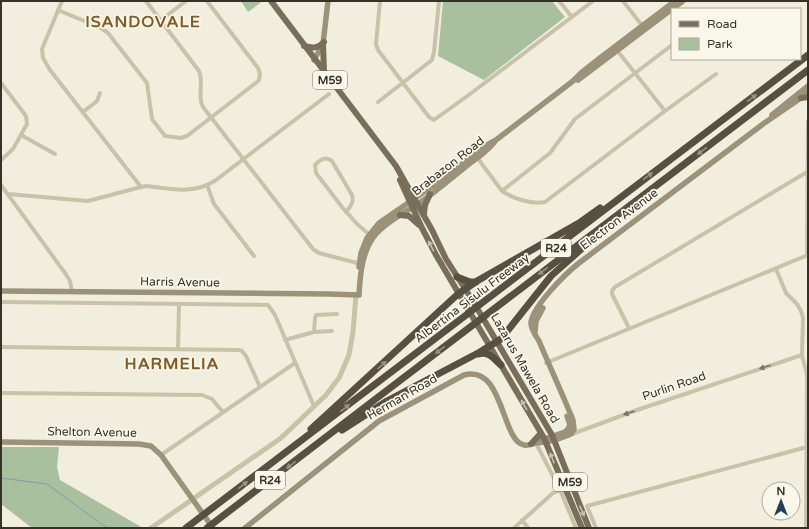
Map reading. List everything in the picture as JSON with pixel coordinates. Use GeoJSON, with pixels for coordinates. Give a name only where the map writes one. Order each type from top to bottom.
{"type":"FeatureCollection","features":[{"type":"Feature","properties":{"kind":"highway","name":"Albertina Sisulu Freeway"},"geometry":{"type":"LineString","coordinates":[[186,528],[584,227],[626,192],[808,55]]}},
{"type":"Feature","properties":{"kind":"highway","name":"Albertina Sisulu Freeway"},"geometry":{"type":"LineString","coordinates":[[207,528],[808,70]]}},
{"type":"Feature","properties":{"kind":"highway"},"geometry":{"type":"LineString","coordinates":[[302,439],[322,418],[458,294],[477,281],[555,238],[626,192]]}},
{"type":"Feature","properties":{"kind":"highway"},"geometry":{"type":"LineString","coordinates":[[322,441],[336,434],[387,401],[497,342],[506,335],[551,276],[619,214]]}},
{"type":"Feature","properties":{"kind":"highway"},"geometry":{"type":"LineString","coordinates":[[457,277],[470,282],[477,281]]}},
{"type":"Feature","properties":{"kind":"highway"},"geometry":{"type":"LineString","coordinates":[[469,357],[482,353],[488,353],[501,365]]}},
{"type":"Feature","properties":{"kind":"main road","name":"M59"},"geometry":{"type":"LineString","coordinates":[[271,1],[314,60],[360,118],[389,159],[413,203]]}},
{"type":"Feature","properties":{"kind":"main road"},"geometry":{"type":"LineString","coordinates":[[324,72],[323,43],[328,1]]}},
{"type":"Feature","properties":{"kind":"main road","name":"Brabazon Road"},"geometry":{"type":"LineString","coordinates":[[413,203],[476,156],[492,147],[496,140],[573,81],[581,73],[661,15],[675,1]]}},
{"type":"Feature","properties":{"kind":"main road","name":"Brabazon Road"},"geometry":{"type":"LineString","coordinates":[[673,8],[683,1]]}},
{"type":"Feature","properties":{"kind":"main road","name":"Brabazon Road"},"geometry":{"type":"LineString","coordinates":[[661,15],[671,10]]}},
{"type":"Feature","properties":{"kind":"main road"},"geometry":{"type":"LineString","coordinates":[[304,46],[315,48],[323,43]]}},
{"type":"Feature","properties":{"kind":"main road"},"geometry":{"type":"LineString","coordinates":[[314,60],[323,43]]}},
{"type":"Feature","properties":{"kind":"main road","name":"Electron Avenue"},"geometry":{"type":"LineString","coordinates":[[763,124],[808,86]]}},
{"type":"Feature","properties":{"kind":"main road","name":"Electron Avenue"},"geometry":{"type":"LineString","coordinates":[[552,438],[564,432],[570,425],[545,356],[531,327],[531,321],[545,297],[578,263],[763,124],[808,93]]}},
{"type":"Feature","properties":{"kind":"main road"},"geometry":{"type":"LineString","coordinates":[[801,98],[808,97]]}},
{"type":"Feature","properties":{"kind":"main road","name":"Brabazon Road"},"geometry":{"type":"LineString","coordinates":[[413,203],[430,194],[476,156]]}},
{"type":"Feature","properties":{"kind":"main road"},"geometry":{"type":"LineString","coordinates":[[424,214],[425,205],[430,194]]}},
{"type":"Feature","properties":{"kind":"main road"},"geometry":{"type":"LineString","coordinates":[[371,236],[400,215],[413,203]]}},
{"type":"Feature","properties":{"kind":"main road"},"geometry":{"type":"LineString","coordinates":[[357,297],[361,264],[371,236],[379,223],[413,203]]}},
{"type":"Feature","properties":{"kind":"main road","name":"Lazarus Mawela Road"},"geometry":{"type":"LineString","coordinates":[[413,203],[424,214],[446,259],[491,331],[552,438],[589,528]]}},
{"type":"Feature","properties":{"kind":"main road","name":"Lazarus Mawela Road"},"geometry":{"type":"LineString","coordinates":[[413,203],[422,228],[458,294],[543,438],[582,528]]}},
{"type":"Feature","properties":{"kind":"main road"},"geometry":{"type":"LineString","coordinates":[[400,215],[409,216],[422,228]]}},
{"type":"Feature","properties":{"kind":"main road","name":"Harris Avenue"},"geometry":{"type":"LineString","coordinates":[[1,291],[357,297]]}},
{"type":"Feature","properties":{"kind":"main road","name":"Electron Avenue"},"geometry":{"type":"LineString","coordinates":[[547,362],[574,423],[574,429],[571,434]]}},
{"type":"Feature","properties":{"kind":"main road","name":"Herman Road"},"geometry":{"type":"LineString","coordinates":[[245,528],[379,421],[464,375],[478,374],[488,381],[516,439],[524,445],[535,443]]}},
{"type":"Feature","properties":{"kind":"main road","name":"Purlin Road"},"geometry":{"type":"LineString","coordinates":[[552,438],[571,434]]}},
{"type":"Feature","properties":{"kind":"main road"},"geometry":{"type":"LineString","coordinates":[[535,443],[543,438],[552,438]]}},
{"type":"Feature","properties":{"kind":"main road"},"geometry":{"type":"LineString","coordinates":[[535,443],[543,438]]}},
{"type":"Feature","properties":{"kind":"main road","name":"Shelton Avenue"},"geometry":{"type":"LineString","coordinates":[[1,442],[139,444],[151,446],[161,455],[213,528]]}},
{"type":"Feature","properties":{"kind":"street"},"geometry":{"type":"LineString","coordinates":[[62,1],[42,49],[42,56],[50,70],[141,187]]}},
{"type":"Feature","properties":{"kind":"street"},"geometry":{"type":"LineString","coordinates":[[146,1],[199,71],[201,78],[201,102],[211,117],[313,249],[319,253],[361,264]]}},
{"type":"Feature","properties":{"kind":"street"},"geometry":{"type":"LineString","coordinates":[[161,20],[186,1]]}},
{"type":"Feature","properties":{"kind":"street"},"geometry":{"type":"LineString","coordinates":[[58,10],[101,28],[111,36],[147,83],[152,119],[165,136],[176,138],[185,137],[259,80],[260,74],[258,68],[206,1]]}},
{"type":"Feature","properties":{"kind":"street"},"geometry":{"type":"LineString","coordinates":[[380,1],[377,48],[402,83],[429,117],[434,120],[439,118],[593,1]]}},
{"type":"Feature","properties":{"kind":"street"},"geometry":{"type":"LineString","coordinates":[[378,102],[433,58],[439,1]]}},
{"type":"Feature","properties":{"kind":"street"},"geometry":{"type":"LineString","coordinates":[[559,1],[572,16]]}},
{"type":"Feature","properties":{"kind":"street"},"geometry":{"type":"LineString","coordinates":[[623,1],[644,28]]}},
{"type":"Feature","properties":{"kind":"street"},"geometry":{"type":"LineString","coordinates":[[502,191],[550,153],[574,121],[671,46]]}},
{"type":"Feature","properties":{"kind":"street"},"geometry":{"type":"LineString","coordinates":[[616,49],[665,111]]}},
{"type":"Feature","properties":{"kind":"street"},"geometry":{"type":"LineString","coordinates":[[476,156],[502,191],[515,198],[536,203],[545,202],[716,74]]}},
{"type":"Feature","properties":{"kind":"street"},"geometry":{"type":"LineString","coordinates":[[1,83],[27,118],[27,124],[10,153],[1,160]]}},
{"type":"Feature","properties":{"kind":"street"},"geometry":{"type":"LineString","coordinates":[[82,112],[96,101],[100,93]]}},
{"type":"Feature","properties":{"kind":"street"},"geometry":{"type":"LineString","coordinates":[[8,194],[88,202],[146,186],[186,190],[207,185],[243,160],[329,94]]}},
{"type":"Feature","properties":{"kind":"street"},"geometry":{"type":"LineString","coordinates":[[547,362],[807,255],[808,121]]}},
{"type":"Feature","properties":{"kind":"street"},"geometry":{"type":"LineString","coordinates":[[21,135],[55,154]]}},
{"type":"Feature","properties":{"kind":"street"},"geometry":{"type":"LineString","coordinates":[[346,212],[352,204],[352,195],[332,161],[327,158],[322,159],[315,165],[316,171],[346,212],[371,236]]}},
{"type":"Feature","properties":{"kind":"street"},"geometry":{"type":"LineString","coordinates":[[629,328],[612,294],[615,287],[807,172]]}},
{"type":"Feature","properties":{"kind":"street"},"geometry":{"type":"LineString","coordinates":[[1,185],[65,273],[70,281],[72,292]]}},
{"type":"Feature","properties":{"kind":"street"},"geometry":{"type":"LineString","coordinates":[[207,185],[214,204],[254,256]]}},
{"type":"Feature","properties":{"kind":"street"},"geometry":{"type":"LineString","coordinates":[[776,269],[786,293],[797,304],[803,318],[802,355],[807,375],[806,528]]}},
{"type":"Feature","properties":{"kind":"street"},"geometry":{"type":"LineString","coordinates":[[151,528],[281,438],[331,389],[344,368],[349,355],[357,297]]}},
{"type":"Feature","properties":{"kind":"street"},"geometry":{"type":"LineString","coordinates":[[1,302],[266,305],[271,308],[314,406]]}},
{"type":"Feature","properties":{"kind":"street"},"geometry":{"type":"LineString","coordinates":[[178,349],[179,304]]}},
{"type":"Feature","properties":{"kind":"street"},"geometry":{"type":"LineString","coordinates":[[314,332],[316,316],[319,314],[337,314]]}},
{"type":"Feature","properties":{"kind":"street"},"geometry":{"type":"LineString","coordinates":[[285,340],[314,332],[332,331]]}},
{"type":"Feature","properties":{"kind":"street"},"geometry":{"type":"LineString","coordinates":[[1,347],[240,350],[246,356],[260,387]]}},
{"type":"Feature","properties":{"kind":"street","name":"Purlin Road"},"geometry":{"type":"LineString","coordinates":[[571,434],[628,413],[802,355]]}},
{"type":"Feature","properties":{"kind":"street"},"geometry":{"type":"LineString","coordinates":[[161,455],[295,363]]}},
{"type":"Feature","properties":{"kind":"street"},"geometry":{"type":"LineString","coordinates":[[1,393],[202,395],[212,399],[223,412]]}},
{"type":"Feature","properties":{"kind":"street"},"geometry":{"type":"LineString","coordinates":[[535,443],[560,490],[576,528]]}},
{"type":"Feature","properties":{"kind":"street"},"geometry":{"type":"LineString","coordinates":[[596,528],[587,506],[807,447]]}},
{"type":"Feature","properties":{"kind":"street"},"geometry":{"type":"LineString","coordinates":[[514,528],[553,493],[560,490]]}},
{"type":"Feature","properties":{"kind":"street"},"geometry":{"type":"LineString","coordinates":[[522,520],[528,528]]}},
{"type":"Feature","properties":{"kind":"green space"},"geometry":{"type":"Polygon","coordinates":[[[241,1],[263,1],[248,12],[241,1]]]}},
{"type":"Feature","properties":{"kind":"green space"},"geometry":{"type":"Polygon","coordinates":[[[443,1],[552,1],[565,17],[484,80],[438,56],[443,1]]]}},
{"type":"Feature","properties":{"kind":"green space"},"geometry":{"type":"Polygon","coordinates":[[[1,447],[59,447],[57,467],[60,480],[143,528],[32,528],[1,504],[1,447]]]}},
{"type":"Feature","properties":{"kind":"waterway"},"geometry":{"type":"LineString","coordinates":[[1,478],[47,484],[107,528]]}},
{"type":"Feature","properties":{"kind":"district","name":"ISANDOVALE"},"geometry":{"type":"Point","coordinates":[143,21]}},
{"type":"Feature","properties":{"kind":"district","name":"HARMELIA"},"geometry":{"type":"Point","coordinates":[172,363]}}]}
